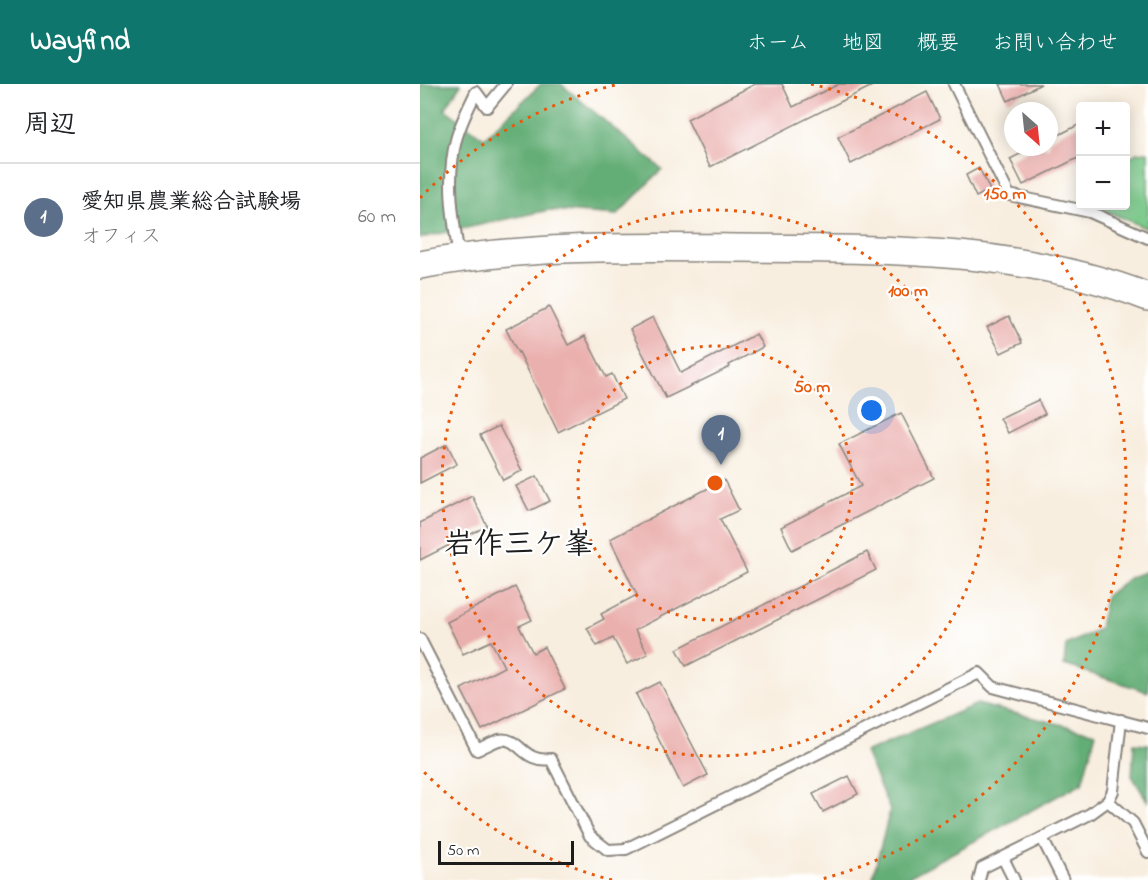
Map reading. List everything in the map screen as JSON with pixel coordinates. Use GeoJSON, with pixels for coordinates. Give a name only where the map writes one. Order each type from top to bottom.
{"type":"FeatureCollection","features":[{"type":"Feature","properties":{"kind":"street"},"geometry":{"type":"LineString","coordinates":[[420,265],[519,251],[621,247],[908,249],[1043,266],[1077,273],[1148,297]]}},
{"type":"Feature","properties":{"kind":"lane"},"geometry":{"type":"LineString","coordinates":[[459,258],[452,205],[456,140],[476,92],[487,107],[506,84]]}},
{"type":"Feature","properties":{"kind":"lane"},"geometry":{"type":"LineString","coordinates":[[954,84],[1009,195],[1090,212],[1148,238]]}},
{"type":"Feature","properties":{"kind":"lane"},"geometry":{"type":"LineString","coordinates":[[420,639],[477,750],[500,740],[512,741],[532,758],[551,759],[590,836],[608,850],[626,849],[980,673],[993,687],[1148,728]]}},
{"type":"Feature","properties":{"kind":"lane"},"geometry":{"type":"LineString","coordinates":[[979,880],[982,868],[1090,814],[1108,801],[1113,791],[1121,720]]}},
{"type":"Feature","properties":{"kind":"lane"},"geometry":{"type":"LineString","coordinates":[[1108,801],[1133,824],[1148,852]]}},
{"type":"Feature","properties":{"kind":"lane"},"geometry":{"type":"LineString","coordinates":[[1042,838],[1063,880]]}},
{"type":"Feature","properties":{"kind":"lane"},"geometry":{"type":"LineString","coordinates":[[1003,858],[1014,880]]}},
{"type":"Feature","properties":{"kind":"green space"},"geometry":{"type":"Polygon","coordinates":[[[420,84],[461,84],[445,109],[484,138],[541,84],[561,84],[662,169],[617,215],[549,210],[420,238],[420,84]]]}},
{"type":"Feature","properties":{"kind":"green space"},"geometry":{"type":"Polygon","coordinates":[[[1148,152],[1148,229],[1104,210],[1130,210],[1130,157],[1137,153],[1148,152]]]}},
{"type":"Feature","properties":{"kind":"green space"},"geometry":{"type":"Polygon","coordinates":[[[1148,571],[1148,692],[1064,665],[1066,645],[1099,629],[1106,596],[1130,577],[1148,571]]]}},
{"type":"Feature","properties":{"kind":"green space"},"geometry":{"type":"Polygon","coordinates":[[[977,704],[1096,733],[1082,783],[903,880],[872,880],[890,810],[865,752],[977,704]]]}},
{"type":"Feature","properties":{"kind":"green space"},"geometry":{"type":"Polygon","coordinates":[[[1134,743],[1148,744],[1148,802],[1132,776],[1134,743]]]}},
{"type":"Feature","properties":{"kind":"building"},"geometry":{"type":"Polygon","coordinates":[[[755,84],[782,84],[793,107],[839,84],[876,84],[710,167],[687,119],[755,84]]]}},
{"type":"Feature","properties":{"kind":"building"},"geometry":{"type":"Polygon","coordinates":[[[1000,84],[1041,84],[1008,101],[1000,84]]]}},
{"type":"Feature","properties":{"kind":"building"},"geometry":{"type":"Polygon","coordinates":[[[927,92],[940,119],[851,164],[838,137],[927,92]]]}},
{"type":"Feature","properties":{"kind":"building"},"geometry":{"type":"Polygon","coordinates":[[[1076,126],[1076,159],[1023,185],[1010,159],[1016,156],[1058,156],[1058,135],[1076,126]]]}},
{"type":"Feature","properties":{"kind":"building"},"geometry":{"type":"Polygon","coordinates":[[[979,168],[990,190],[976,197],[966,175],[979,168]]]}},
{"type":"Feature","properties":{"kind":"building"},"geometry":{"type":"Polygon","coordinates":[[[549,307],[568,345],[585,336],[606,377],[612,374],[624,399],[558,432],[506,329],[549,307]]]}},
{"type":"Feature","properties":{"kind":"building"},"geometry":{"type":"Polygon","coordinates":[[[1009,316],[1022,343],[1001,353],[987,327],[1009,316]]]}},
{"type":"Feature","properties":{"kind":"building"},"geometry":{"type":"Polygon","coordinates":[[[653,317],[681,373],[756,334],[763,347],[729,365],[730,367],[666,398],[630,329],[653,317]]]}},
{"type":"Feature","properties":{"kind":"building"},"geometry":{"type":"Polygon","coordinates":[[[1038,400],[1045,414],[1008,433],[1000,418],[1038,400]]]}},
{"type":"Feature","properties":{"kind":"building"},"geometry":{"type":"Polygon","coordinates":[[[901,413],[934,478],[792,550],[781,527],[861,486],[839,444],[901,413]]]}},
{"type":"Feature","properties":{"kind":"building"},"geometry":{"type":"Polygon","coordinates":[[[499,426],[522,471],[503,480],[480,435],[499,426]]]}},
{"type":"Feature","properties":{"kind":"building"},"geometry":{"type":"Polygon","coordinates":[[[447,444],[457,464],[420,483],[420,458],[447,444]]]}},
{"type":"Feature","properties":{"kind":"building"},"geometry":{"type":"Polygon","coordinates":[[[537,476],[550,501],[529,511],[516,486],[537,476]]]}},
{"type":"Feature","properties":{"kind":"building"},"geometry":{"type":"Polygon","coordinates":[[[724,480],[739,510],[720,519],[747,572],[635,630],[648,654],[627,664],[613,638],[597,646],[587,628],[604,619],[601,614],[637,595],[610,539],[724,480]]]}},
{"type":"Feature","properties":{"kind":"building"},"geometry":{"type":"Polygon","coordinates":[[[472,496],[487,526],[420,560],[420,523],[472,496]]]}},
{"type":"Feature","properties":{"kind":"building"},"geometry":{"type":"Polygon","coordinates":[[[867,552],[876,570],[686,666],[677,649],[867,552]]]}},
{"type":"Feature","properties":{"kind":"building"},"geometry":{"type":"Polygon","coordinates":[[[515,587],[532,620],[519,626],[533,653],[544,647],[565,689],[482,730],[461,689],[504,667],[491,641],[463,654],[447,622],[515,587]]]}},
{"type":"Feature","properties":{"kind":"building"},"geometry":{"type":"Polygon","coordinates":[[[660,682],[708,775],[683,788],[636,694],[660,682]]]}},
{"type":"Feature","properties":{"kind":"building"},"geometry":{"type":"Polygon","coordinates":[[[849,776],[858,794],[823,812],[813,794],[849,776]]]}},
{"type":"Feature","properties":{"kind":"place","name":"愛知県農業総合試験場"},"geometry":{"type":"Point","coordinates":[721,465]}},
{"type":"Feature","properties":{"kind":"district","name":"岩作三ケ峯"},"geometry":{"type":"Point","coordinates":[519,546]}}]}
